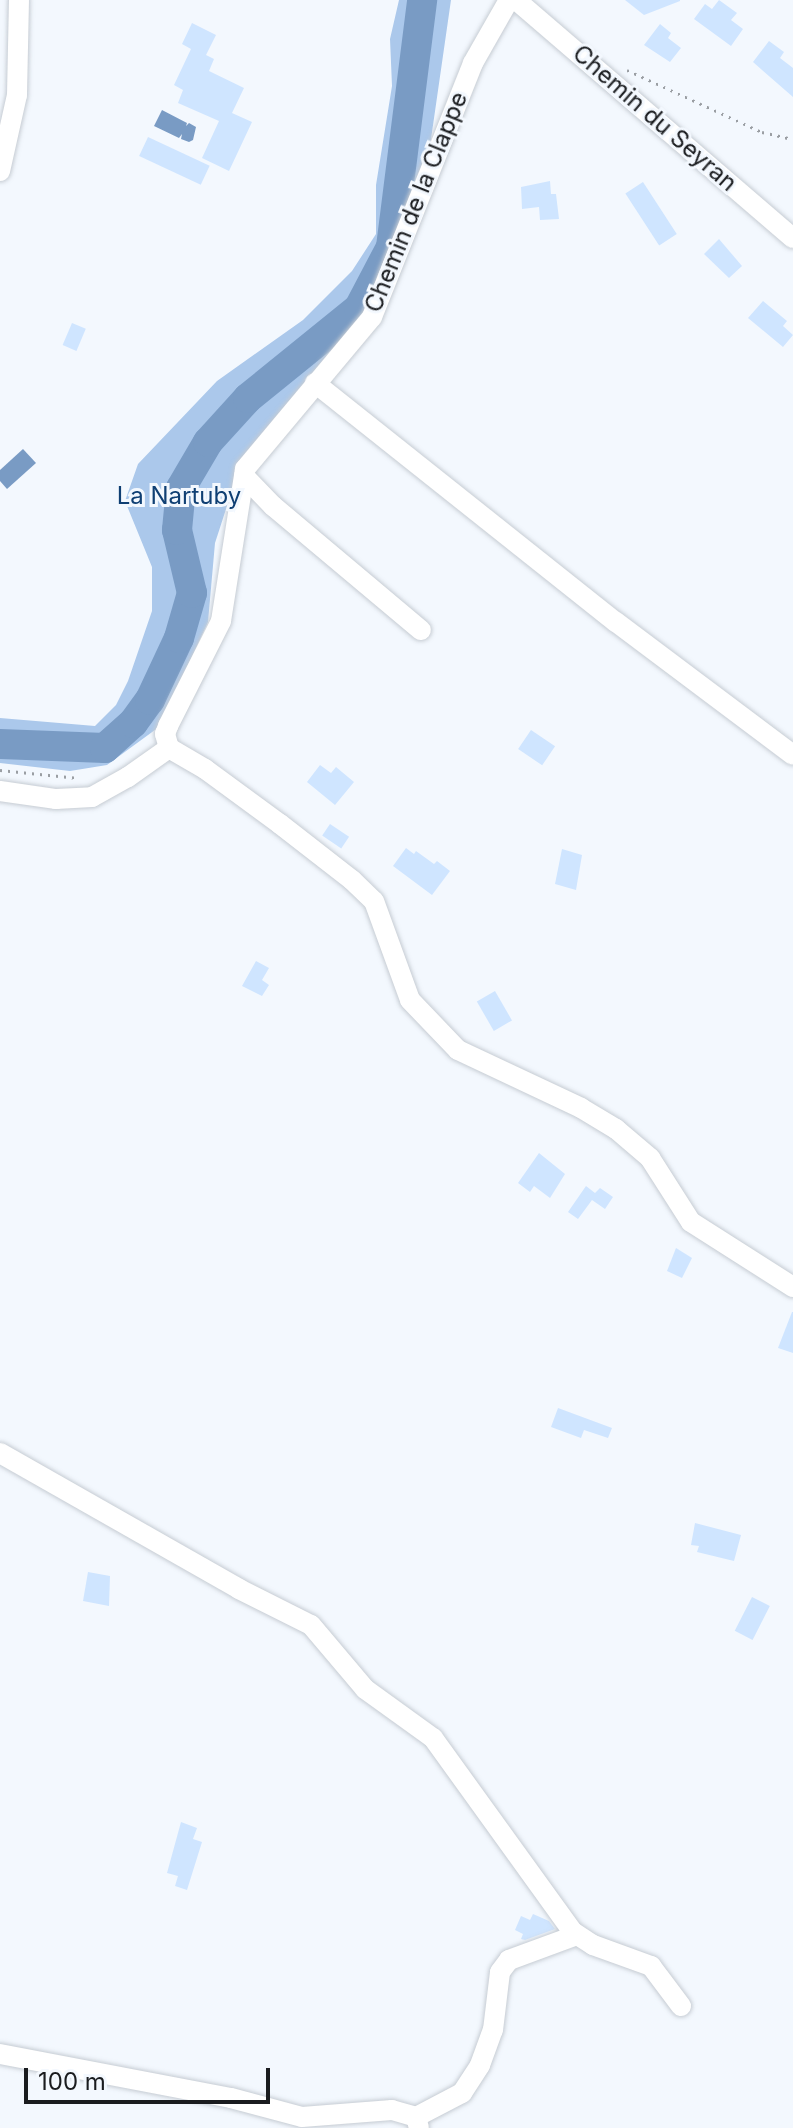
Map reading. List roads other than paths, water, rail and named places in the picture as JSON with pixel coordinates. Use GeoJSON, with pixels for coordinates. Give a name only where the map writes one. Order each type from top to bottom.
{"type":"FeatureCollection","features":[{"type":"Feature","properties":{"kind":"street"},"geometry":{"type":"LineString","coordinates":[[0,171],[17,95],[19,0]]}},
{"type":"Feature","properties":{"kind":"street","name":"Chemin de la Clappe"},"geometry":{"type":"LineString","coordinates":[[169,748],[165,734],[168,726],[221,621],[245,469],[372,317],[473,63],[509,0]]}},
{"type":"Feature","properties":{"kind":"street","name":"Chemin du Seyran"},"geometry":{"type":"LineString","coordinates":[[516,0],[793,238]]}},
{"type":"Feature","properties":{"kind":"street"},"geometry":{"type":"LineString","coordinates":[[315,383],[616,622],[793,755]]}},
{"type":"Feature","properties":{"kind":"street"},"geometry":{"type":"LineString","coordinates":[[244,476],[273,506],[421,630]]}},
{"type":"Feature","properties":{"kind":"street"},"geometry":{"type":"LineString","coordinates":[[0,791],[56,799],[92,797],[128,777],[169,748],[280,824],[374,901],[410,1000],[458,1050],[581,1108],[616,1129],[650,1158],[691,1222],[793,1287]]}},
{"type":"Feature","properties":{"kind":"street"},"geometry":{"type":"LineString","coordinates":[[0,1453],[239,1589],[311,1625],[365,1689],[433,1738],[577,1935],[593,1945],[651,1966],[681,2006]]}},
{"type":"Feature","properties":{"kind":"street"},"geometry":{"type":"LineString","coordinates":[[0,2054],[231,2098],[302,2117],[392,2110],[417,2123],[462,2093],[480,2065],[493,2030],[500,1972],[509,1960],[577,1935]]}},
{"type":"Feature","properties":{"kind":"waterway","name":"La Nartuby"},"geometry":{"type":"LineString","coordinates":[[0,744],[105,748],[133,723],[150,700],[179,638],[192,593],[177,530],[181,488],[208,442],[248,398],[359,308],[391,247],[422,0]]}}]}
